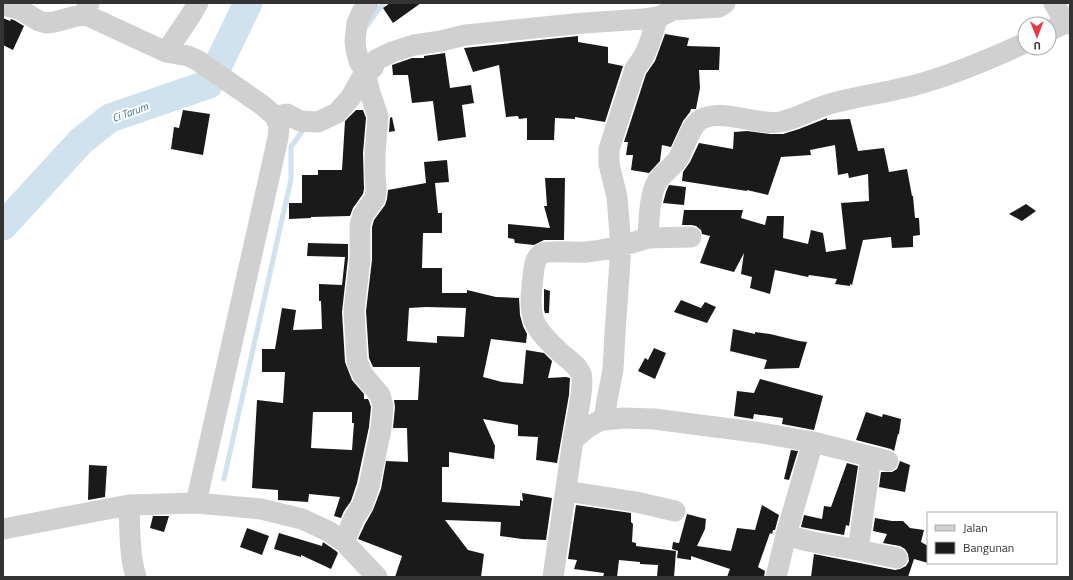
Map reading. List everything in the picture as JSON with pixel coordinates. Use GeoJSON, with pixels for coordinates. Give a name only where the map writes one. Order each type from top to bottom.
{"type":"FeatureCollection","features":[{"type":"Feature","properties":{"kind":"street"},"geometry":{"type":"LineString","coordinates":[[166,52],[198,3]]}},
{"type":"Feature","properties":{"kind":"street"},"geometry":{"type":"LineString","coordinates":[[344,542],[354,518],[362,506],[369,486],[381,429],[383,406],[380,395],[362,375],[359,366],[354,311],[360,259],[361,221],[363,215],[374,198],[376,188],[375,153],[378,116],[356,50],[357,23],[368,3]]}},
{"type":"Feature","properties":{"kind":"street"},"geometry":{"type":"LineString","coordinates":[[363,68],[373,68],[376,60],[392,52],[414,45],[441,41],[465,35],[658,17],[673,10],[719,7],[725,3]]}},
{"type":"Feature","properties":{"kind":"street"},"geometry":{"type":"LineString","coordinates":[[1054,3],[1064,24]]}},
{"type":"Feature","properties":{"kind":"street"},"geometry":{"type":"LineString","coordinates":[[3,5],[19,9],[39,21],[46,23],[54,22],[86,9],[166,52],[188,56],[197,60],[268,111],[279,126],[278,138],[196,503]]}},
{"type":"Feature","properties":{"kind":"street"},"geometry":{"type":"LineString","coordinates":[[604,420],[613,370],[614,333],[621,247],[617,197],[609,164],[609,149],[635,68],[644,56],[658,17]]}},
{"type":"Feature","properties":{"kind":"street"},"geometry":{"type":"LineString","coordinates":[[648,238],[651,196],[655,186],[660,178],[676,163],[694,126],[701,119],[714,116],[725,116],[773,123],[780,122],[799,117],[818,108],[837,102],[892,91],[929,81],[959,71],[1017,46]]}},
{"type":"Feature","properties":{"kind":"street"},"geometry":{"type":"LineString","coordinates":[[268,111],[287,114],[309,121],[337,113],[351,97],[363,68]]}},
{"type":"Feature","properties":{"kind":"street"},"geometry":{"type":"LineString","coordinates":[[553,577],[580,399],[582,376],[535,325],[532,318],[530,295],[534,266],[538,257],[545,252],[584,252],[621,247],[648,238],[691,237]]}},
{"type":"Feature","properties":{"kind":"street"},"geometry":{"type":"LineString","coordinates":[[573,440],[587,428],[604,420],[623,418],[654,419],[762,433],[813,442],[879,459],[858,550]]}},
{"type":"Feature","properties":{"kind":"street"},"geometry":{"type":"LineString","coordinates":[[776,577],[786,535],[813,442]]}},
{"type":"Feature","properties":{"kind":"street"},"geometry":{"type":"LineString","coordinates":[[566,491],[636,502],[676,511]]}},
{"type":"Feature","properties":{"kind":"street"},"geometry":{"type":"LineString","coordinates":[[3,529],[129,505],[196,503],[261,509],[302,519],[328,531],[344,542],[377,577]]}},
{"type":"Feature","properties":{"kind":"street"},"geometry":{"type":"LineString","coordinates":[[129,505],[131,553],[136,577]]}},
{"type":"Feature","properties":{"kind":"street"},"geometry":{"type":"LineString","coordinates":[[786,535],[808,541],[897,558]]}},
{"type":"Feature","properties":{"kind":"building"},"geometry":{"type":"Polygon","coordinates":[[[390,3],[421,3],[393,23],[383,8],[390,3]]]}},
{"type":"Feature","properties":{"kind":"building"},"geometry":{"type":"Polygon","coordinates":[[[3,18],[10,21],[11,19],[14,20],[24,26],[13,50],[3,45],[3,18]]]}},
{"type":"Feature","properties":{"kind":"building"},"geometry":{"type":"Polygon","coordinates":[[[665,34],[689,38],[687,46],[720,47],[719,70],[699,70],[700,88],[696,109],[691,109],[683,121],[671,147],[662,145],[660,161],[649,173],[631,170],[633,155],[626,155],[628,142],[624,142],[646,74],[655,61],[665,34]]]}},
{"type":"Feature","properties":{"kind":"building"},"geometry":{"type":"Polygon","coordinates":[[[578,36],[578,42],[608,47],[608,63],[623,66],[605,122],[575,117],[575,119],[555,118],[554,140],[527,140],[527,118],[519,119],[518,116],[506,117],[499,65],[473,72],[464,48],[578,36]]]}},
{"type":"Feature","properties":{"kind":"building"},"geometry":{"type":"Polygon","coordinates":[[[445,53],[450,88],[471,85],[474,103],[462,105],[466,137],[438,141],[433,101],[412,103],[408,75],[393,75],[392,65],[412,58],[424,58],[424,56],[445,53]]]}},
{"type":"Feature","properties":{"kind":"building"},"geometry":{"type":"Polygon","coordinates":[[[183,110],[210,114],[203,155],[171,149],[174,127],[179,128],[183,110]]]}},
{"type":"Feature","properties":{"kind":"building"},"geometry":{"type":"Polygon","coordinates":[[[356,110],[363,110],[366,118],[363,153],[364,189],[363,194],[353,208],[350,216],[289,219],[289,203],[302,203],[302,175],[318,175],[318,170],[342,170],[345,121],[356,110]]]}},
{"type":"Feature","properties":{"kind":"building"},"geometry":{"type":"Polygon","coordinates":[[[392,117],[395,131],[389,132],[390,118],[392,117]]]}},
{"type":"Feature","properties":{"kind":"building"},"geometry":{"type":"Polygon","coordinates":[[[827,118],[827,120],[850,119],[858,151],[884,148],[889,172],[907,169],[913,196],[915,218],[919,218],[920,235],[913,236],[913,247],[892,248],[891,237],[863,240],[852,285],[835,284],[837,279],[809,275],[808,277],[775,270],[770,294],[750,288],[752,277],[741,274],[744,253],[734,272],[700,263],[710,236],[702,234],[701,230],[696,226],[682,225],[684,210],[743,210],[741,218],[765,225],[767,216],[784,216],[783,238],[808,244],[811,230],[823,233],[826,252],[846,249],[841,203],[869,201],[868,174],[849,178],[848,173],[838,175],[835,145],[810,150],[811,155],[781,157],[768,195],[747,190],[682,181],[683,172],[690,162],[699,143],[733,149],[734,132],[747,131],[783,134],[827,118]]]}},
{"type":"Feature","properties":{"kind":"building"},"geometry":{"type":"Polygon","coordinates":[[[447,160],[449,182],[435,183],[438,213],[442,213],[442,233],[423,233],[422,268],[442,268],[442,293],[467,293],[467,290],[496,297],[519,298],[520,315],[527,334],[526,343],[491,339],[483,377],[502,382],[523,384],[526,350],[544,353],[552,361],[548,378],[570,378],[569,395],[557,463],[536,460],[538,437],[518,436],[518,425],[483,419],[495,446],[494,459],[449,452],[449,467],[442,467],[442,502],[520,506],[520,500],[523,501],[522,493],[552,498],[546,540],[500,536],[501,522],[445,520],[468,550],[484,554],[481,577],[395,577],[402,556],[358,539],[373,510],[381,489],[386,461],[408,462],[407,428],[393,428],[395,407],[394,400],[418,400],[420,367],[373,367],[369,358],[366,311],[372,260],[372,227],[374,220],[385,205],[388,190],[426,183],[424,162],[447,160]],[[409,308],[407,341],[437,343],[437,336],[464,337],[466,308],[409,308]]]}},
{"type":"Feature","properties":{"kind":"building"},"geometry":{"type":"Polygon","coordinates":[[[545,178],[565,178],[564,240],[544,240],[534,245],[515,243],[514,239],[508,238],[508,224],[550,228],[544,206],[547,206],[545,178]]]}},
{"type":"Feature","properties":{"kind":"building"},"geometry":{"type":"Polygon","coordinates":[[[669,185],[686,187],[684,205],[663,203],[669,185]]]}},
{"type":"Feature","properties":{"kind":"building"},"geometry":{"type":"Polygon","coordinates":[[[1026,204],[1036,211],[1022,221],[1009,214],[1026,204]]]}},
{"type":"Feature","properties":{"kind":"building"},"geometry":{"type":"Polygon","coordinates":[[[308,243],[348,244],[348,258],[342,312],[345,362],[352,380],[364,394],[364,399],[368,399],[371,407],[369,427],[357,483],[351,501],[341,518],[334,516],[340,497],[309,494],[308,502],[278,500],[278,490],[252,488],[257,400],[283,403],[285,372],[262,372],[262,349],[275,349],[282,308],[296,310],[293,330],[322,329],[319,284],[342,285],[345,257],[307,256],[308,243]],[[313,412],[311,448],[352,450],[354,423],[352,423],[352,412],[313,412]]]}},
{"type":"Feature","properties":{"kind":"building"},"geometry":{"type":"Polygon","coordinates":[[[544,289],[550,291],[549,313],[545,313],[544,310],[544,289]]]}},
{"type":"Feature","properties":{"kind":"building"},"geometry":{"type":"Polygon","coordinates":[[[681,300],[701,308],[705,302],[716,307],[707,323],[674,312],[681,300]]]}},
{"type":"Feature","properties":{"kind":"building"},"geometry":{"type":"Polygon","coordinates":[[[733,329],[755,334],[755,332],[770,334],[807,342],[799,368],[764,369],[767,360],[730,351],[733,329]]]}},
{"type":"Feature","properties":{"kind":"building"},"geometry":{"type":"Polygon","coordinates":[[[654,348],[666,353],[655,379],[638,371],[645,358],[648,360],[654,348]]]}},
{"type":"Feature","properties":{"kind":"building"},"geometry":{"type":"Polygon","coordinates":[[[760,379],[823,396],[814,430],[782,424],[783,418],[754,414],[753,419],[734,416],[737,391],[754,393],[760,379]]]}},
{"type":"Feature","properties":{"kind":"building"},"geometry":{"type":"Polygon","coordinates":[[[866,412],[882,417],[883,414],[901,419],[899,434],[894,451],[856,440],[866,412]]]}},
{"type":"Feature","properties":{"kind":"building"},"geometry":{"type":"Polygon","coordinates":[[[791,450],[798,451],[789,480],[784,479],[791,450]]]}},
{"type":"Feature","properties":{"kind":"building"},"geometry":{"type":"Polygon","coordinates":[[[900,461],[910,465],[905,492],[879,487],[881,472],[892,472],[897,469],[900,461]]]}},
{"type":"Feature","properties":{"kind":"building"},"geometry":{"type":"Polygon","coordinates":[[[847,463],[858,466],[849,526],[846,525],[844,535],[801,527],[804,515],[822,519],[824,506],[831,507],[847,463]]]}},
{"type":"Feature","properties":{"kind":"building"},"geometry":{"type":"Polygon","coordinates":[[[89,465],[107,466],[105,497],[88,500],[89,465]]]}},
{"type":"Feature","properties":{"kind":"building"},"geometry":{"type":"Polygon","coordinates":[[[576,505],[631,513],[631,522],[633,524],[632,542],[636,543],[636,546],[676,551],[674,577],[657,577],[658,565],[640,564],[640,562],[619,560],[617,577],[603,577],[604,573],[574,569],[577,560],[568,559],[576,505]]]}},
{"type":"Feature","properties":{"kind":"building"},"geometry":{"type":"Polygon","coordinates":[[[762,505],[779,515],[775,530],[773,530],[772,534],[770,533],[758,567],[765,571],[764,577],[727,577],[730,569],[691,556],[691,560],[677,558],[678,551],[672,549],[673,542],[679,543],[687,514],[706,519],[705,529],[697,546],[731,551],[737,528],[755,530],[762,505]]]}},
{"type":"Feature","properties":{"kind":"building"},"geometry":{"type":"Polygon","coordinates":[[[153,516],[169,516],[164,532],[150,528],[153,516]]]}},
{"type":"Feature","properties":{"kind":"building"},"geometry":{"type":"Polygon","coordinates":[[[875,518],[903,521],[910,528],[924,530],[921,542],[927,545],[927,563],[914,559],[908,577],[811,577],[814,554],[895,570],[906,566],[909,561],[908,554],[905,549],[900,546],[883,543],[887,534],[873,531],[875,518]]]}},
{"type":"Feature","properties":{"kind":"building"},"geometry":{"type":"Polygon","coordinates":[[[247,528],[269,536],[262,555],[240,547],[247,528]]]}},
{"type":"Feature","properties":{"kind":"building"},"geometry":{"type":"Polygon","coordinates":[[[279,533],[322,546],[323,542],[336,551],[338,553],[331,569],[301,555],[301,557],[274,549],[279,533]]]}},
{"type":"Feature","properties":{"kind":"waterway","name":"Ci Tarum"},"geometry":{"type":"LineString","coordinates":[[3,226],[81,141],[110,118],[209,84],[248,3]]}},
{"type":"Feature","properties":{"kind":"waterway"},"geometry":{"type":"LineString","coordinates":[[365,28],[384,3]]}},
{"type":"Feature","properties":{"kind":"waterway"},"geometry":{"type":"LineString","coordinates":[[224,479],[291,179],[291,147],[306,126]]}}]}
